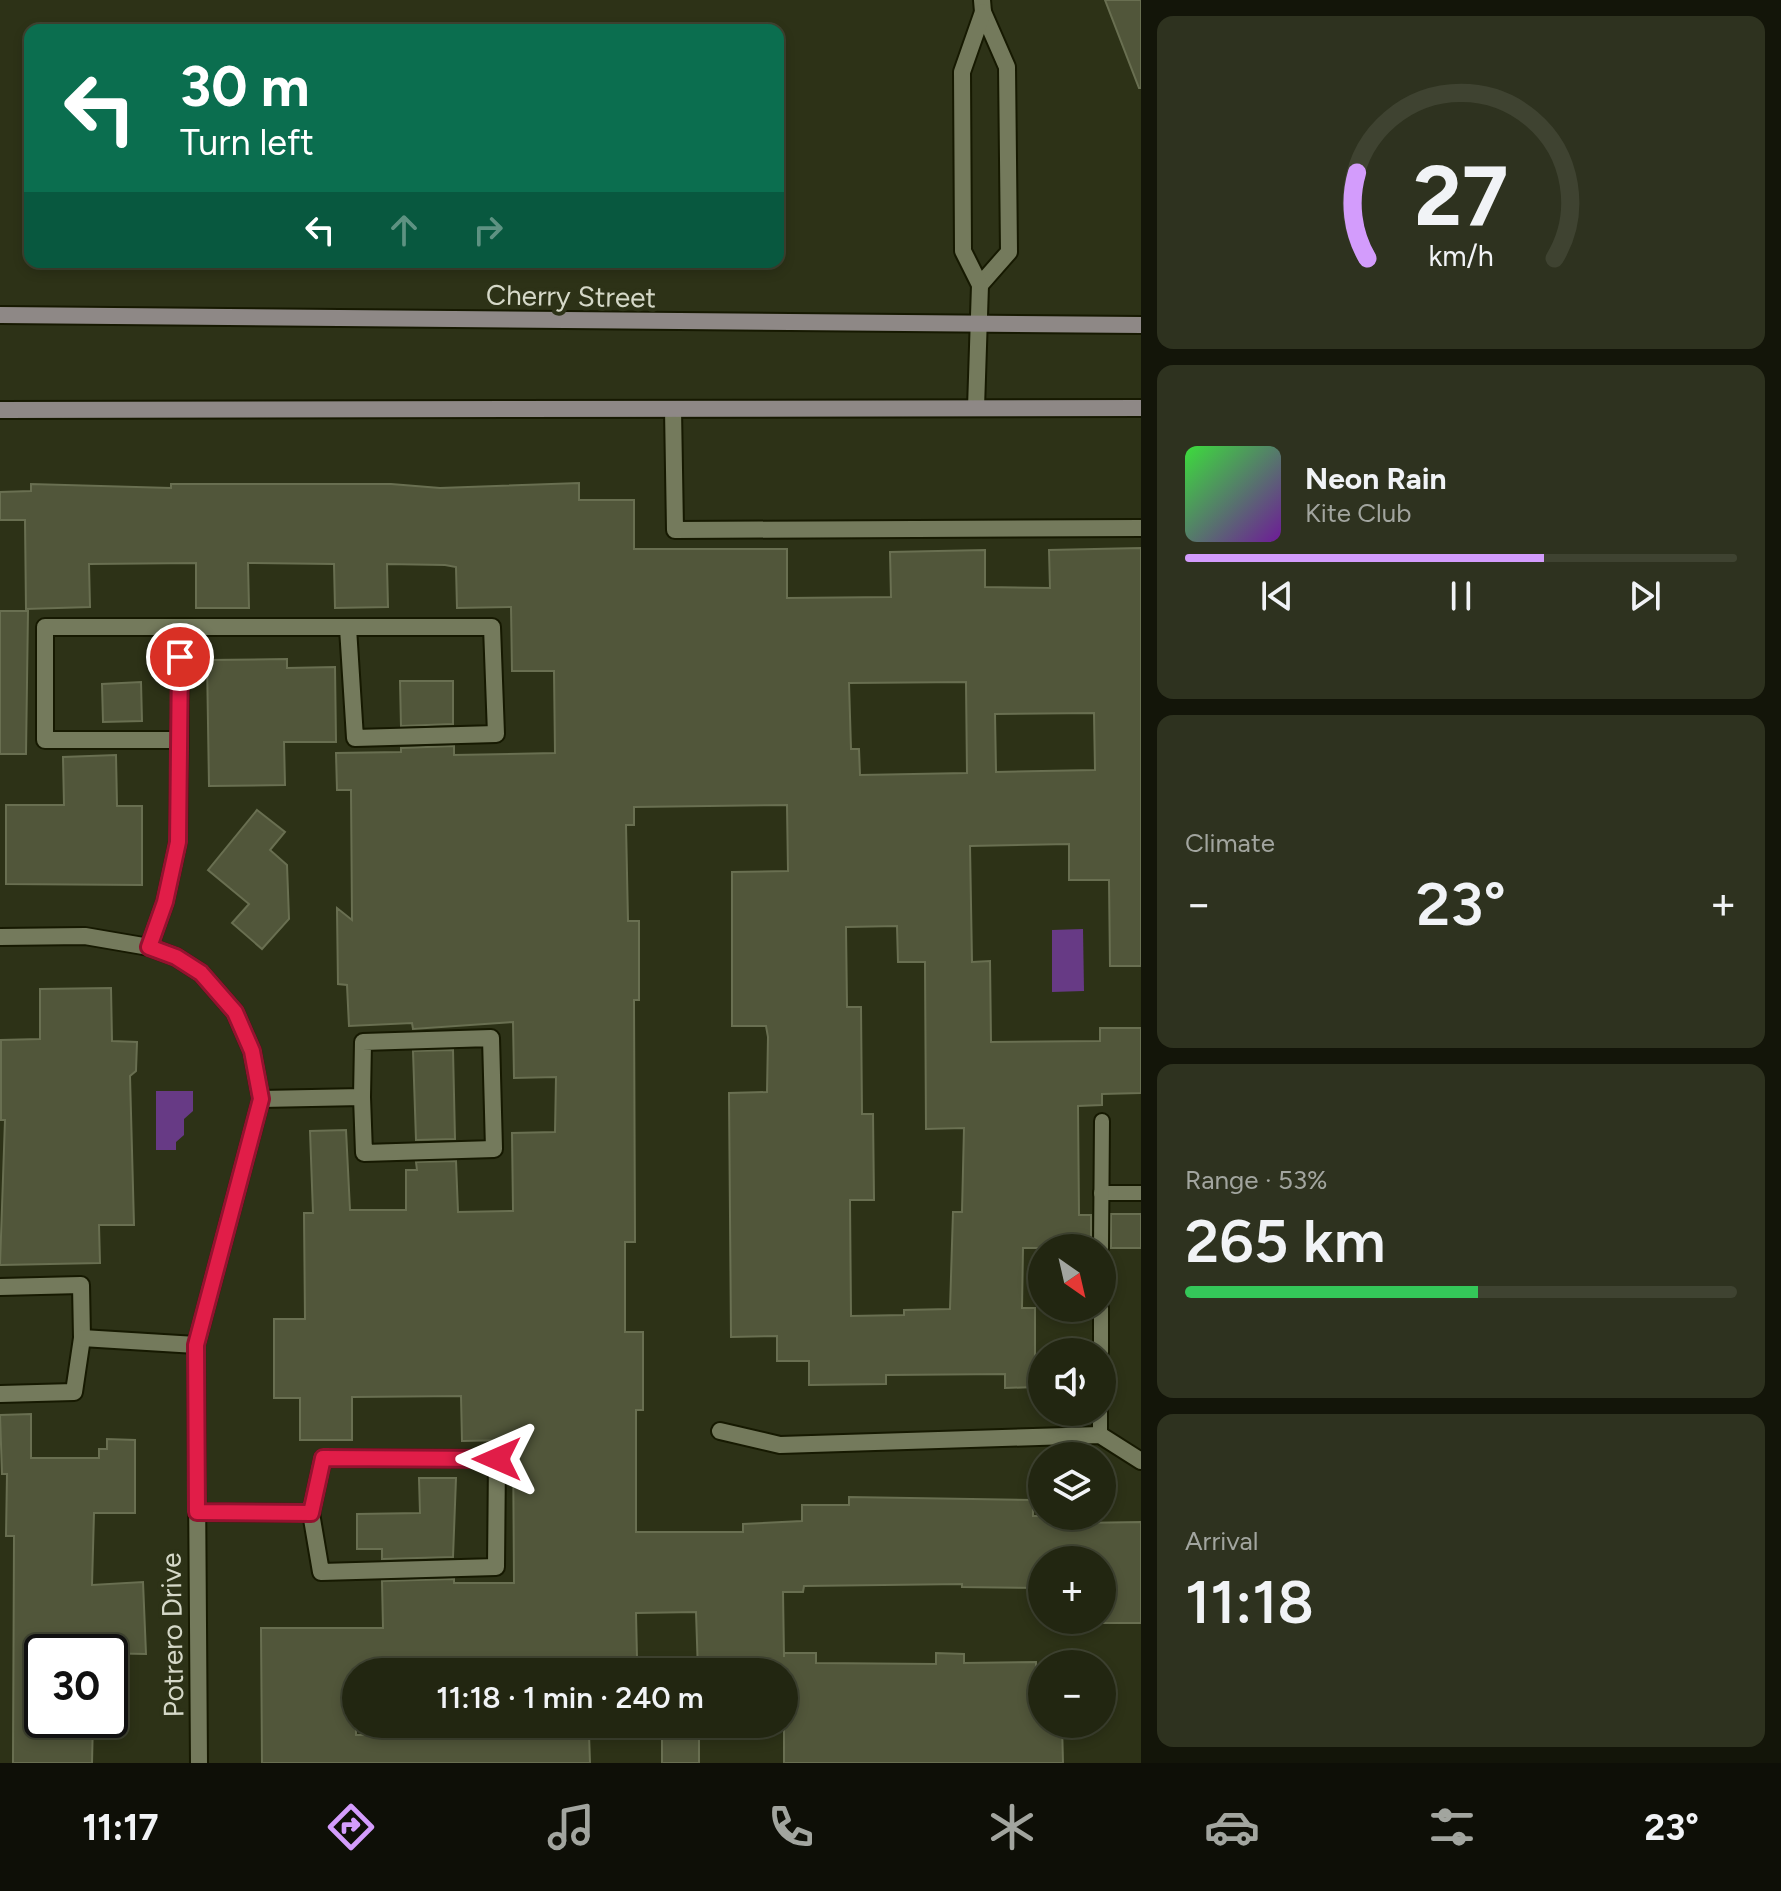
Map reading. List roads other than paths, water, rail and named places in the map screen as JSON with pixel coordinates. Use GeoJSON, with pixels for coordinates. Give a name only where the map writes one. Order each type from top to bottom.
{"type":"FeatureCollection","features":[{"type":"Feature","properties":{"kind":"main road","name":"Cherry Street"},"geometry":{"type":"LineString","coordinates":[[0,315],[1141,325]]}},
{"type":"Feature","properties":{"kind":"main road"},"geometry":{"type":"LineString","coordinates":[[0,410],[1141,408]]}},
{"type":"Feature","properties":{"kind":"street"},"geometry":{"type":"LineString","coordinates":[[976,408],[980,285],[963,251],[962,72],[982,6]]}},
{"type":"Feature","properties":{"kind":"street"},"geometry":{"type":"LineString","coordinates":[[980,285],[1009,252],[1007,67],[982,6]]}},
{"type":"Feature","properties":{"kind":"street"},"geometry":{"type":"LineString","coordinates":[[673,409],[675,530],[1141,528]]}},
{"type":"Feature","properties":{"kind":"street"},"geometry":{"type":"LineString","coordinates":[[177,740],[45,740],[45,627],[492,627],[496,734],[355,738],[348,628]]}},
{"type":"Feature","properties":{"kind":"street"},"geometry":{"type":"LineString","coordinates":[[149,947],[165,902],[178,842],[177,740],[181,629]]}},
{"type":"Feature","properties":{"kind":"street","name":"Potrero Drive"},"geometry":{"type":"LineString","coordinates":[[0,937],[85,936],[149,947],[176,957],[201,973],[235,1012],[252,1051],[261,1099],[196,1345],[199,1763]]}},
{"type":"Feature","properties":{"kind":"street"},"geometry":{"type":"LineString","coordinates":[[491,1038],[494,1149],[364,1153],[362,1097],[363,1042],[491,1038]]}},
{"type":"Feature","properties":{"kind":"street"},"geometry":{"type":"LineString","coordinates":[[261,1099],[362,1097]]}},
{"type":"Feature","properties":{"kind":"street"},"geometry":{"type":"LineString","coordinates":[[0,1287],[81,1285],[82,1338],[74,1392],[0,1394]]}},
{"type":"Feature","properties":{"kind":"street"},"geometry":{"type":"LineString","coordinates":[[82,1338],[196,1345]]}},
{"type":"Feature","properties":{"kind":"street"},"geometry":{"type":"LineString","coordinates":[[720,1431],[780,1445],[1100,1435],[1141,1461]]}},
{"type":"Feature","properties":{"kind":"street"},"geometry":{"type":"LineString","coordinates":[[323,1458],[497,1459],[496,1567],[321,1572],[311,1513],[323,1458]]}},
{"type":"Feature","properties":{"kind":"street"},"geometry":{"type":"LineString","coordinates":[[197,1512],[311,1513]]}},
{"type":"Feature","properties":{"kind":"lane"},"geometry":{"type":"LineString","coordinates":[[1101,1234],[1102,1121]]}},
{"type":"Feature","properties":{"kind":"lane"},"geometry":{"type":"LineString","coordinates":[[1101,1193],[1141,1193]]}},
{"type":"Feature","properties":{"kind":"lane"},"geometry":{"type":"LineString","coordinates":[[1100,1426],[1100,1435]]}}]}
